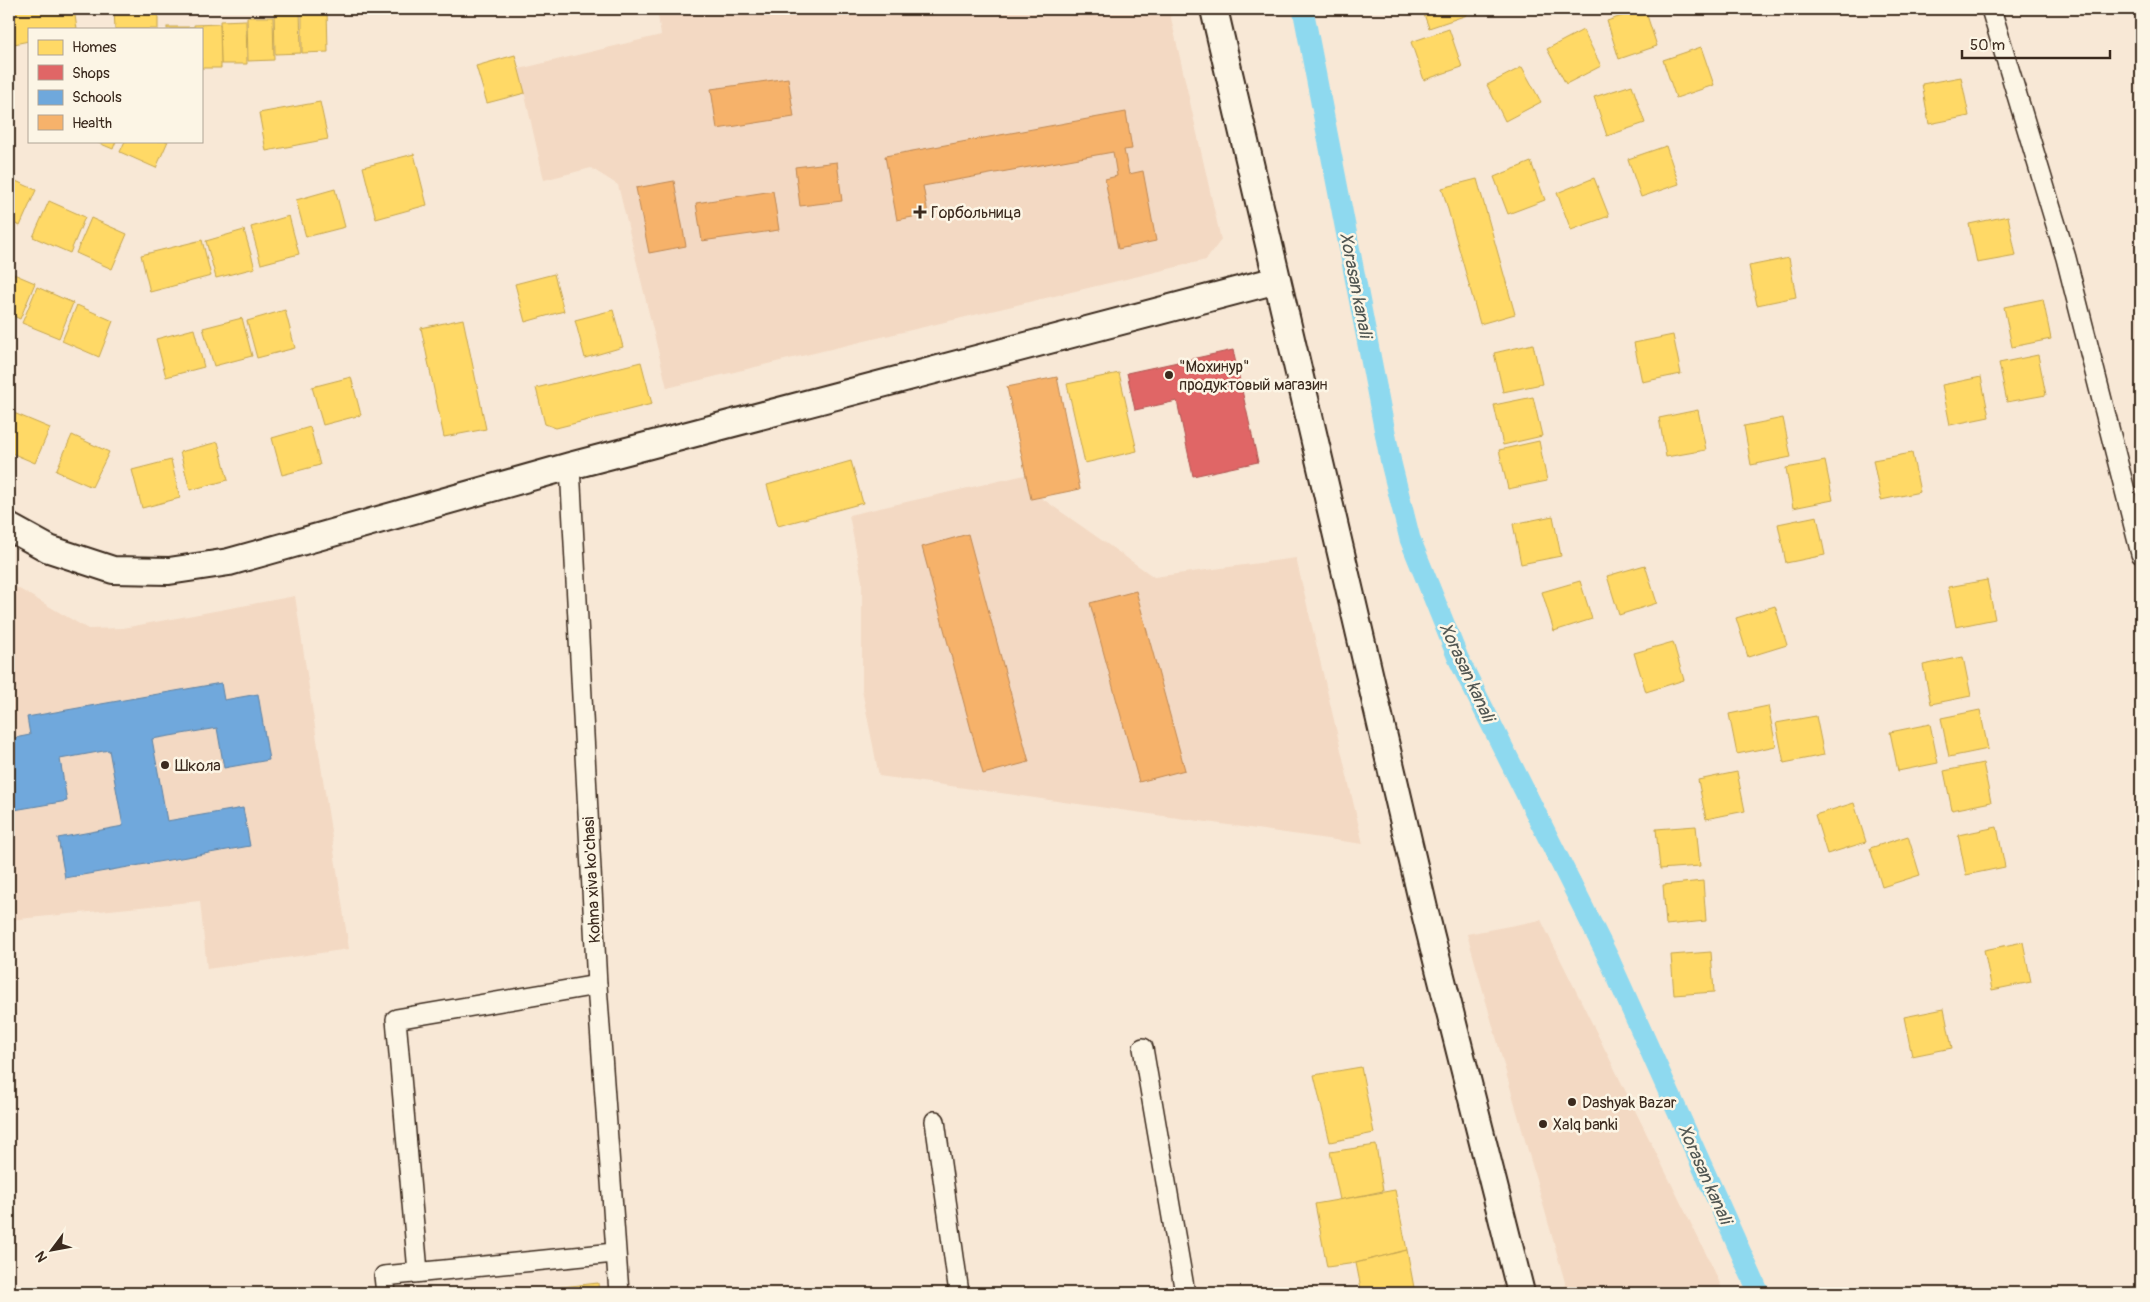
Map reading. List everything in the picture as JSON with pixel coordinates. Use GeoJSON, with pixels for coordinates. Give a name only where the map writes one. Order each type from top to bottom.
{"type":"FeatureCollection","features":[{"type":"Feature","properties":{"kind":"main road"},"geometry":{"type":"LineString","coordinates":[[1214,9],[1425,913],[1521,1293]]}},
{"type":"Feature","properties":{"kind":"main road"},"geometry":{"type":"LineString","coordinates":[[9,527],[49,549],[112,570],[169,571],[229,562],[570,466],[1277,280]]}},
{"type":"Feature","properties":{"kind":"street"},"geometry":{"type":"LineString","coordinates":[[1991,9],[2066,258],[2141,554]]}},
{"type":"Feature","properties":{"kind":"street","name":"Kohna xiva ko'chasi"},"geometry":{"type":"LineString","coordinates":[[570,466],[597,985],[614,1253],[619,1293]]}},
{"type":"Feature","properties":{"kind":"street"},"geometry":{"type":"LineString","coordinates":[[418,1272],[396,1019],[597,985]]}},
{"type":"Feature","properties":{"kind":"street"},"geometry":{"type":"LineString","coordinates":[[1143,1048],[1186,1293]]}},
{"type":"Feature","properties":{"kind":"street"},"geometry":{"type":"LineString","coordinates":[[934,1121],[959,1293]]}},
{"type":"Feature","properties":{"kind":"street"},"geometry":{"type":"LineString","coordinates":[[386,1293],[384,1276],[614,1253]]}},
{"type":"Feature","properties":{"kind":"shaded area","name":"Горбольница"},"geometry":{"type":"Polygon","coordinates":[[[657,9],[1169,9],[1221,240],[1206,260],[667,388],[618,185],[591,168],[544,180],[519,69],[661,35],[657,9]]]}},
{"type":"Feature","properties":{"kind":"shaded area"},"geometry":{"type":"Polygon","coordinates":[[[1025,475],[1031,499],[1040,497],[1154,577],[1296,558],[1363,844],[879,776],[862,690],[862,581],[849,515],[1025,475]]]}},
{"type":"Feature","properties":{"kind":"shaded area","name":"Школа"},"geometry":{"type":"Polygon","coordinates":[[[9,583],[88,629],[123,628],[295,596],[349,949],[207,969],[200,901],[9,920],[9,583]]]}},
{"type":"Feature","properties":{"kind":"shaded area","name":"Dashyak Bazar"},"geometry":{"type":"Polygon","coordinates":[[[1541,920],[1724,1293],[1568,1293],[1467,934],[1541,920]]]}},
{"type":"Feature","properties":{"kind":"building: Homes"},"geometry":{"type":"Polygon","coordinates":[[[24,9],[74,9],[77,28],[28,28],[28,41],[9,45],[9,12],[24,9]]]}},
{"type":"Feature","properties":{"kind":"building: Homes"},"geometry":{"type":"Polygon","coordinates":[[[114,9],[158,9],[158,28],[115,28],[114,9]]]}},
{"type":"Feature","properties":{"kind":"building: Homes"},"geometry":{"type":"Polygon","coordinates":[[[300,9],[301,53],[275,54],[274,10],[300,9]]]}},
{"type":"Feature","properties":{"kind":"building: Homes"},"geometry":{"type":"Polygon","coordinates":[[[302,9],[327,9],[328,52],[302,53],[302,9]]]}},
{"type":"Feature","properties":{"kind":"building: Homes"},"geometry":{"type":"Polygon","coordinates":[[[1422,9],[1465,9],[1467,15],[1429,28],[1422,9]]]}},
{"type":"Feature","properties":{"kind":"building: Homes"},"geometry":{"type":"Polygon","coordinates":[[[1645,9],[1657,46],[1619,59],[1607,21],[1645,9]]]}},
{"type":"Feature","properties":{"kind":"building: Homes"},"geometry":{"type":"Polygon","coordinates":[[[247,17],[273,17],[274,60],[248,61],[247,17]]]}},
{"type":"Feature","properties":{"kind":"building: Homes"},"geometry":{"type":"Polygon","coordinates":[[[246,20],[247,64],[221,64],[220,21],[246,20]]]}},
{"type":"Feature","properties":{"kind":"building: Homes"},"geometry":{"type":"Polygon","coordinates":[[[220,24],[221,68],[202,68],[202,28],[194,28],[194,25],[220,24]]]}},
{"type":"Feature","properties":{"kind":"building: Homes"},"geometry":{"type":"Polygon","coordinates":[[[167,27],[193,27],[193,28],[167,27]]]}},
{"type":"Feature","properties":{"kind":"building: Homes"},"geometry":{"type":"Polygon","coordinates":[[[1449,29],[1462,67],[1424,80],[1411,42],[1449,29]]]}},
{"type":"Feature","properties":{"kind":"building: Homes"},"geometry":{"type":"Polygon","coordinates":[[[1583,30],[1601,66],[1566,84],[1547,49],[1583,30]]]}},
{"type":"Feature","properties":{"kind":"building: Homes"},"geometry":{"type":"Polygon","coordinates":[[[1701,47],[1714,85],[1676,98],[1663,60],[1701,47]]]}},
{"type":"Feature","properties":{"kind":"building: Homes"},"geometry":{"type":"Polygon","coordinates":[[[515,55],[525,93],[487,103],[476,66],[515,55]]]}},
{"type":"Feature","properties":{"kind":"building: Homes"},"geometry":{"type":"Polygon","coordinates":[[[1522,67],[1541,102],[1505,121],[1487,85],[1522,67]]]}},
{"type":"Feature","properties":{"kind":"building: Homes"},"geometry":{"type":"Polygon","coordinates":[[[1961,77],[1969,116],[1929,124],[1922,84],[1961,77]]]}},
{"type":"Feature","properties":{"kind":"building: Homes"},"geometry":{"type":"Polygon","coordinates":[[[1632,85],[1645,123],[1607,136],[1594,97],[1632,85]]]}},
{"type":"Feature","properties":{"kind":"building: Homes"},"geometry":{"type":"Polygon","coordinates":[[[320,102],[328,139],[266,151],[259,113],[320,102]]]}},
{"type":"Feature","properties":{"kind":"building: Homes"},"geometry":{"type":"Polygon","coordinates":[[[96,142],[116,142],[113,149],[96,142]]]}},
{"type":"Feature","properties":{"kind":"building: Homes"},"geometry":{"type":"Polygon","coordinates":[[[125,142],[168,142],[156,168],[120,152],[125,142]]]}},
{"type":"Feature","properties":{"kind":"building: Homes"},"geometry":{"type":"Polygon","coordinates":[[[1666,146],[1679,184],[1641,197],[1628,159],[1666,146]]]}},
{"type":"Feature","properties":{"kind":"building: Homes"},"geometry":{"type":"Polygon","coordinates":[[[414,154],[427,205],[376,219],[363,167],[414,154]]]}},
{"type":"Feature","properties":{"kind":"building: Homes"},"geometry":{"type":"Polygon","coordinates":[[[1531,162],[1545,200],[1508,214],[1494,177],[1531,162]]]}},
{"type":"Feature","properties":{"kind":"building: Homes"},"geometry":{"type":"Polygon","coordinates":[[[9,178],[36,190],[20,226],[9,221],[9,178]]]}},
{"type":"Feature","properties":{"kind":"building: Homes"},"geometry":{"type":"Polygon","coordinates":[[[1594,178],[1609,216],[1571,230],[1557,193],[1594,178]]]}},
{"type":"Feature","properties":{"kind":"building: Homes"},"geometry":{"type":"Polygon","coordinates":[[[1477,179],[1515,314],[1480,324],[1442,188],[1477,179]]]}},
{"type":"Feature","properties":{"kind":"building: Homes"},"geometry":{"type":"Polygon","coordinates":[[[335,189],[345,227],[306,237],[296,200],[335,189]]]}},
{"type":"Feature","properties":{"kind":"building: Homes"},"geometry":{"type":"Polygon","coordinates":[[[49,201],[85,217],[70,253],[33,237],[49,201]]]}},
{"type":"Feature","properties":{"kind":"building: Homes"},"geometry":{"type":"Polygon","coordinates":[[[289,216],[299,254],[261,264],[251,227],[289,216]]]}},
{"type":"Feature","properties":{"kind":"building: Homes"},"geometry":{"type":"Polygon","coordinates":[[[2008,216],[2016,256],[1977,263],[1969,224],[2008,216]]]}},
{"type":"Feature","properties":{"kind":"building: Homes"},"geometry":{"type":"Polygon","coordinates":[[[91,218],[127,234],[112,269],[76,253],[91,218]]]}},
{"type":"Feature","properties":{"kind":"building: Homes"},"geometry":{"type":"Polygon","coordinates":[[[244,230],[255,268],[216,278],[206,241],[244,230]]]}},
{"type":"Feature","properties":{"kind":"building: Homes"},"geometry":{"type":"Polygon","coordinates":[[[202,240],[211,276],[150,292],[141,255],[202,240]]]}},
{"type":"Feature","properties":{"kind":"building: Homes"},"geometry":{"type":"Polygon","coordinates":[[[1789,258],[1796,297],[1757,305],[1749,266],[1789,258]]]}},
{"type":"Feature","properties":{"kind":"building: Homes"},"geometry":{"type":"Polygon","coordinates":[[[9,272],[35,283],[20,319],[9,314],[9,272]]]}},
{"type":"Feature","properties":{"kind":"building: Homes"},"geometry":{"type":"Polygon","coordinates":[[[554,274],[564,311],[525,322],[515,284],[554,274]]]}},
{"type":"Feature","properties":{"kind":"building: Homes"},"geometry":{"type":"Polygon","coordinates":[[[37,287],[73,303],[59,338],[22,323],[37,287]]]}},
{"type":"Feature","properties":{"kind":"building: Homes"},"geometry":{"type":"Polygon","coordinates":[[[2043,299],[2051,339],[2012,347],[2004,307],[2043,299]]]}},
{"type":"Feature","properties":{"kind":"building: Homes"},"geometry":{"type":"Polygon","coordinates":[[[77,305],[113,321],[99,357],[62,341],[77,305]]]}},
{"type":"Feature","properties":{"kind":"building: Homes"},"geometry":{"type":"Polygon","coordinates":[[[285,310],[295,348],[257,358],[247,321],[285,310]]]}},
{"type":"Feature","properties":{"kind":"building: Homes"},"geometry":{"type":"Polygon","coordinates":[[[613,310],[623,347],[585,358],[575,320],[613,310]]]}},
{"type":"Feature","properties":{"kind":"building: Homes"},"geometry":{"type":"Polygon","coordinates":[[[242,318],[252,356],[214,366],[203,328],[242,318]]]}},
{"type":"Feature","properties":{"kind":"building: Homes"},"geometry":{"type":"Polygon","coordinates":[[[463,319],[486,429],[444,437],[421,328],[463,319]]]}},
{"type":"Feature","properties":{"kind":"building: Homes"},"geometry":{"type":"Polygon","coordinates":[[[194,329],[204,367],[166,377],[156,339],[194,329]]]}},
{"type":"Feature","properties":{"kind":"building: Homes"},"geometry":{"type":"Polygon","coordinates":[[[1673,335],[1681,374],[1642,382],[1634,343],[1673,335]]]}},
{"type":"Feature","properties":{"kind":"building: Homes"},"geometry":{"type":"Polygon","coordinates":[[[1533,344],[1542,384],[1503,392],[1494,353],[1533,344]]]}},
{"type":"Feature","properties":{"kind":"building: Homes"},"geometry":{"type":"Polygon","coordinates":[[[2038,355],[2046,395],[2007,402],[1999,363],[2038,355]]]}},
{"type":"Feature","properties":{"kind":"building: Homes"},"geometry":{"type":"Polygon","coordinates":[[[641,362],[652,404],[556,428],[545,424],[536,388],[641,362]]]}},
{"type":"Feature","properties":{"kind":"building: Homes"},"geometry":{"type":"Polygon","coordinates":[[[1119,373],[1137,451],[1085,463],[1067,384],[1119,373]]]}},
{"type":"Feature","properties":{"kind":"building: Homes"},"geometry":{"type":"Polygon","coordinates":[[[351,377],[361,415],[323,425],[312,387],[351,377]]]}},
{"type":"Feature","properties":{"kind":"building: Homes"},"geometry":{"type":"Polygon","coordinates":[[[1981,377],[1989,417],[1950,425],[1942,385],[1981,377]]]}},
{"type":"Feature","properties":{"kind":"building: Homes"},"geometry":{"type":"Polygon","coordinates":[[[1533,397],[1542,436],[1503,445],[1494,405],[1533,397]]]}},
{"type":"Feature","properties":{"kind":"building: Homes"},"geometry":{"type":"Polygon","coordinates":[[[1698,410],[1706,450],[1666,457],[1659,418],[1698,410]]]}},
{"type":"Feature","properties":{"kind":"building: Homes"},"geometry":{"type":"Polygon","coordinates":[[[9,411],[50,428],[35,463],[9,452],[9,411]]]}},
{"type":"Feature","properties":{"kind":"building: Homes"},"geometry":{"type":"Polygon","coordinates":[[[1783,418],[1791,457],[1751,465],[1744,426],[1783,418]]]}},
{"type":"Feature","properties":{"kind":"building: Homes"},"geometry":{"type":"Polygon","coordinates":[[[310,427],[320,465],[282,475],[272,438],[310,427]]]}},
{"type":"Feature","properties":{"kind":"building: Homes"},"geometry":{"type":"Polygon","coordinates":[[[72,435],[109,452],[92,487],[56,471],[72,435]]]}},
{"type":"Feature","properties":{"kind":"building: Homes"},"geometry":{"type":"Polygon","coordinates":[[[1539,441],[1547,481],[1508,489],[1499,450],[1539,441]]]}},
{"type":"Feature","properties":{"kind":"building: Homes"},"geometry":{"type":"Polygon","coordinates":[[[218,442],[228,480],[190,490],[180,452],[218,442]]]}},
{"type":"Feature","properties":{"kind":"building: Homes"},"geometry":{"type":"Polygon","coordinates":[[[1912,453],[1920,492],[1881,500],[1873,460],[1912,453]]]}},
{"type":"Feature","properties":{"kind":"building: Homes"},"geometry":{"type":"Polygon","coordinates":[[[171,460],[180,498],[142,508],[132,470],[171,460]]]}},
{"type":"Feature","properties":{"kind":"building: Homes"},"geometry":{"type":"Polygon","coordinates":[[[851,461],[863,503],[778,526],[767,485],[851,461]]]}},
{"type":"Feature","properties":{"kind":"building: Homes"},"geometry":{"type":"Polygon","coordinates":[[[1825,461],[1833,500],[1793,508],[1786,468],[1825,461]]]}},
{"type":"Feature","properties":{"kind":"building: Homes"},"geometry":{"type":"Polygon","coordinates":[[[1553,516],[1561,556],[1521,564],[1513,524],[1553,516]]]}},
{"type":"Feature","properties":{"kind":"building: Homes"},"geometry":{"type":"Polygon","coordinates":[[[1817,516],[1825,555],[1786,563],[1778,524],[1817,516]]]}},
{"type":"Feature","properties":{"kind":"building: Homes"},"geometry":{"type":"Polygon","coordinates":[[[1645,565],[1657,603],[1619,615],[1607,576],[1645,565]]]}},
{"type":"Feature","properties":{"kind":"building: Homes"},"geometry":{"type":"Polygon","coordinates":[[[1987,580],[1995,619],[1956,627],[1948,587],[1987,580]]]}},
{"type":"Feature","properties":{"kind":"building: Homes"},"geometry":{"type":"Polygon","coordinates":[[[1580,581],[1592,619],[1554,631],[1542,592],[1580,581]]]}},
{"type":"Feature","properties":{"kind":"building: Homes"},"geometry":{"type":"Polygon","coordinates":[[[1775,606],[1787,645],[1748,657],[1736,618],[1775,606]]]}},
{"type":"Feature","properties":{"kind":"building: Homes"},"geometry":{"type":"Polygon","coordinates":[[[1673,642],[1684,680],[1646,692],[1634,653],[1673,642]]]}},
{"type":"Feature","properties":{"kind":"building: Homes"},"geometry":{"type":"Polygon","coordinates":[[[1963,657],[1971,696],[1931,704],[1923,665],[1963,657]]]}},
{"type":"Feature","properties":{"kind":"building: Homes"},"geometry":{"type":"Polygon","coordinates":[[[1768,706],[1776,746],[1737,754],[1729,714],[1768,706]]]}},
{"type":"Feature","properties":{"kind":"building: Homes"},"geometry":{"type":"Polygon","coordinates":[[[1980,710],[1988,749],[1949,757],[1941,718],[1980,710]]]}},
{"type":"Feature","properties":{"kind":"building: Homes"},"geometry":{"type":"Polygon","coordinates":[[[1816,716],[1824,755],[1784,763],[1776,723],[1816,716]]]}},
{"type":"Feature","properties":{"kind":"building: Homes"},"geometry":{"type":"Polygon","coordinates":[[[1930,724],[1938,763],[1898,771],[1890,732],[1930,724]]]}},
{"type":"Feature","properties":{"kind":"building: Homes"},"geometry":{"type":"Polygon","coordinates":[[[1983,763],[1991,802],[1952,810],[1944,771],[1983,763]]]}},
{"type":"Feature","properties":{"kind":"building: Homes"},"geometry":{"type":"Polygon","coordinates":[[[1737,772],[1745,811],[1706,819],[1698,780],[1737,772]]]}},
{"type":"Feature","properties":{"kind":"building: Homes"},"geometry":{"type":"Polygon","coordinates":[[[1854,803],[1866,842],[1827,854],[1815,815],[1854,803]]]}},
{"type":"Feature","properties":{"kind":"building: Homes"},"geometry":{"type":"Polygon","coordinates":[[[1696,826],[1700,866],[1660,869],[1656,829],[1696,826]]]}},
{"type":"Feature","properties":{"kind":"building: Homes"},"geometry":{"type":"Polygon","coordinates":[[[1997,827],[2005,867],[1966,875],[1958,835],[1997,827]]]}},
{"type":"Feature","properties":{"kind":"building: Homes"},"geometry":{"type":"Polygon","coordinates":[[[1908,836],[1920,875],[1882,887],[1870,848],[1908,836]]]}},
{"type":"Feature","properties":{"kind":"building: Homes"},"geometry":{"type":"Polygon","coordinates":[[[1703,881],[1706,921],[1666,925],[1663,885],[1703,881]]]}},
{"type":"Feature","properties":{"kind":"building: Homes"},"geometry":{"type":"Polygon","coordinates":[[[2023,942],[2031,982],[1992,990],[1984,950],[2023,942]]]}},
{"type":"Feature","properties":{"kind":"building: Homes"},"geometry":{"type":"Polygon","coordinates":[[[1711,952],[1714,992],[1674,995],[1671,955],[1711,952]]]}},
{"type":"Feature","properties":{"kind":"building: Homes"},"geometry":{"type":"Polygon","coordinates":[[[1944,1009],[1952,1048],[1912,1056],[1904,1017],[1944,1009]]]}},
{"type":"Feature","properties":{"kind":"building: Homes"},"geometry":{"type":"Polygon","coordinates":[[[1361,1067],[1374,1133],[1330,1142],[1314,1075],[1361,1067]]]}},
{"type":"Feature","properties":{"kind":"building: Homes"},"geometry":{"type":"Polygon","coordinates":[[[1376,1145],[1383,1191],[1340,1200],[1330,1152],[1376,1145]]]}},
{"type":"Feature","properties":{"kind":"building: Homes"},"geometry":{"type":"Polygon","coordinates":[[[1395,1190],[1407,1250],[1356,1263],[1327,1267],[1315,1204],[1395,1190]]]}},
{"type":"Feature","properties":{"kind":"building: Homes"},"geometry":{"type":"Polygon","coordinates":[[[1407,1250],[1415,1293],[1362,1293],[1356,1263],[1407,1250]]]}},
{"type":"Feature","properties":{"kind":"building: Homes"},"geometry":{"type":"Polygon","coordinates":[[[598,1283],[599,1293],[553,1293],[553,1288],[598,1283]]]}},
{"type":"Feature","properties":{"kind":"building: Shops"},"geometry":{"type":"Polygon","coordinates":[[[1233,350],[1258,462],[1193,476],[1177,401],[1135,410],[1127,373],[1233,350]]]}},
{"type":"Feature","properties":{"kind":"building: Schools"},"geometry":{"type":"Polygon","coordinates":[[[221,683],[224,700],[258,694],[269,760],[224,768],[217,728],[152,739],[167,821],[243,808],[250,846],[65,878],[58,838],[123,826],[109,750],[60,759],[67,801],[14,810],[9,781],[9,739],[30,735],[27,717],[221,683]]]}},
{"type":"Feature","properties":{"kind":"building: Health"},"geometry":{"type":"Polygon","coordinates":[[[788,78],[794,117],[717,129],[711,89],[788,78]]]}},
{"type":"Feature","properties":{"kind":"building: Health"},"geometry":{"type":"Polygon","coordinates":[[[1126,112],[1132,149],[1124,150],[1129,174],[1143,171],[1156,241],[1118,249],[1105,179],[1117,176],[1113,152],[923,186],[928,214],[897,220],[885,156],[1126,112]]]}},
{"type":"Feature","properties":{"kind":"building: Health"},"geometry":{"type":"Polygon","coordinates":[[[837,162],[842,201],[800,206],[795,167],[837,162]]]}},
{"type":"Feature","properties":{"kind":"building: Health"},"geometry":{"type":"Polygon","coordinates":[[[674,181],[686,246],[649,253],[636,188],[674,181]]]}},
{"type":"Feature","properties":{"kind":"building: Health"},"geometry":{"type":"Polygon","coordinates":[[[773,191],[779,230],[702,241],[696,203],[773,191]]]}},
{"type":"Feature","properties":{"kind":"building: Health"},"geometry":{"type":"Polygon","coordinates":[[[1057,377],[1080,489],[1031,499],[1007,387],[1057,377]]]}},
{"type":"Feature","properties":{"kind":"building: Health"},"geometry":{"type":"Polygon","coordinates":[[[968,534],[1029,762],[983,774],[922,547],[968,534]]]}},
{"type":"Feature","properties":{"kind":"building: Health"},"geometry":{"type":"Polygon","coordinates":[[[1136,591],[1185,770],[1139,782],[1090,603],[1136,591]]]}},
{"type":"Feature","properties":{"kind":"waterway","name":"Xorasan kanali"},"geometry":{"type":"LineString","coordinates":[[1303,9],[1391,463],[1410,539],[1458,658],[1609,959],[1759,1293]]}},
{"type":"Feature","properties":{"kind":"place","name":"Горбольница"},"geometry":{"type":"Point","coordinates":[920,212]}},
{"type":"Feature","properties":{"kind":"place","name":"\"Мохинур\" продуктовый магазин"},"geometry":{"type":"Point","coordinates":[1169,375]}},
{"type":"Feature","properties":{"kind":"place","name":"Школа"},"geometry":{"type":"Point","coordinates":[165,765]}},
{"type":"Feature","properties":{"kind":"place","name":"Dashyak Bazar"},"geometry":{"type":"Point","coordinates":[1572,1102]}},
{"type":"Feature","properties":{"kind":"place","name":"Xalq banki"},"geometry":{"type":"Point","coordinates":[1543,1124]}}]}
